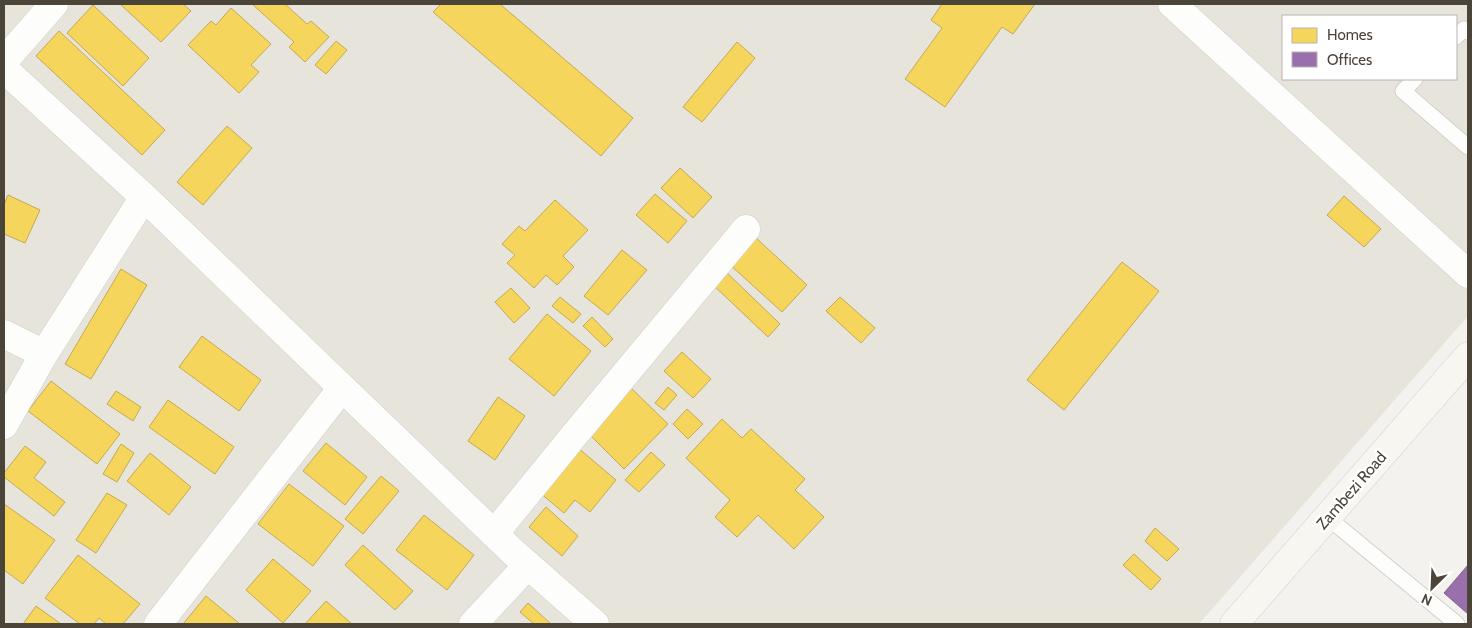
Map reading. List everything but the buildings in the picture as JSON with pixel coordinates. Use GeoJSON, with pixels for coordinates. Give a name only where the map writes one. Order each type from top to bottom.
{"type":"FeatureCollection","features":[{"type":"Feature","properties":{"kind":"main road","name":"Zambezi Road"},"geometry":{"type":"LineString","coordinates":[[1234,624],[1468,356]]}},
{"type":"Feature","properties":{"kind":"street"},"geometry":{"type":"LineString","coordinates":[[4,61],[54,4]]}},
{"type":"Feature","properties":{"kind":"street"},"geometry":{"type":"LineString","coordinates":[[1172,4],[1468,274]]}},
{"type":"Feature","properties":{"kind":"street"},"geometry":{"type":"LineString","coordinates":[[4,69],[144,196],[494,534],[595,624]]}},
{"type":"Feature","properties":{"kind":"street"},"geometry":{"type":"LineString","coordinates":[[4,425],[44,354],[144,196]]}},
{"type":"Feature","properties":{"kind":"street"},"geometry":{"type":"LineString","coordinates":[[494,534],[746,229]]}},
{"type":"Feature","properties":{"kind":"street"},"geometry":{"type":"LineString","coordinates":[[4,334],[44,354]]}},
{"type":"Feature","properties":{"kind":"street"},"geometry":{"type":"LineString","coordinates":[[158,624],[342,388]]}},
{"type":"Feature","properties":{"kind":"street"},"geometry":{"type":"LineString","coordinates":[[473,624],[528,565]]}},
{"type":"Feature","properties":{"kind":"lane"},"geometry":{"type":"LineString","coordinates":[[1457,36],[1464,29],[1468,32]]}},
{"type":"Feature","properties":{"kind":"lane"},"geometry":{"type":"LineString","coordinates":[[1414,80],[1403,91],[1468,147]]}},
{"type":"Feature","properties":{"kind":"lane"},"geometry":{"type":"LineString","coordinates":[[1328,517],[1457,624]]}},
{"type":"Feature","properties":{"kind":"shaded area"},"geometry":{"type":"Polygon","coordinates":[[[4,4],[1468,4],[1468,316],[1199,624],[4,624],[4,4]]]}}]}
